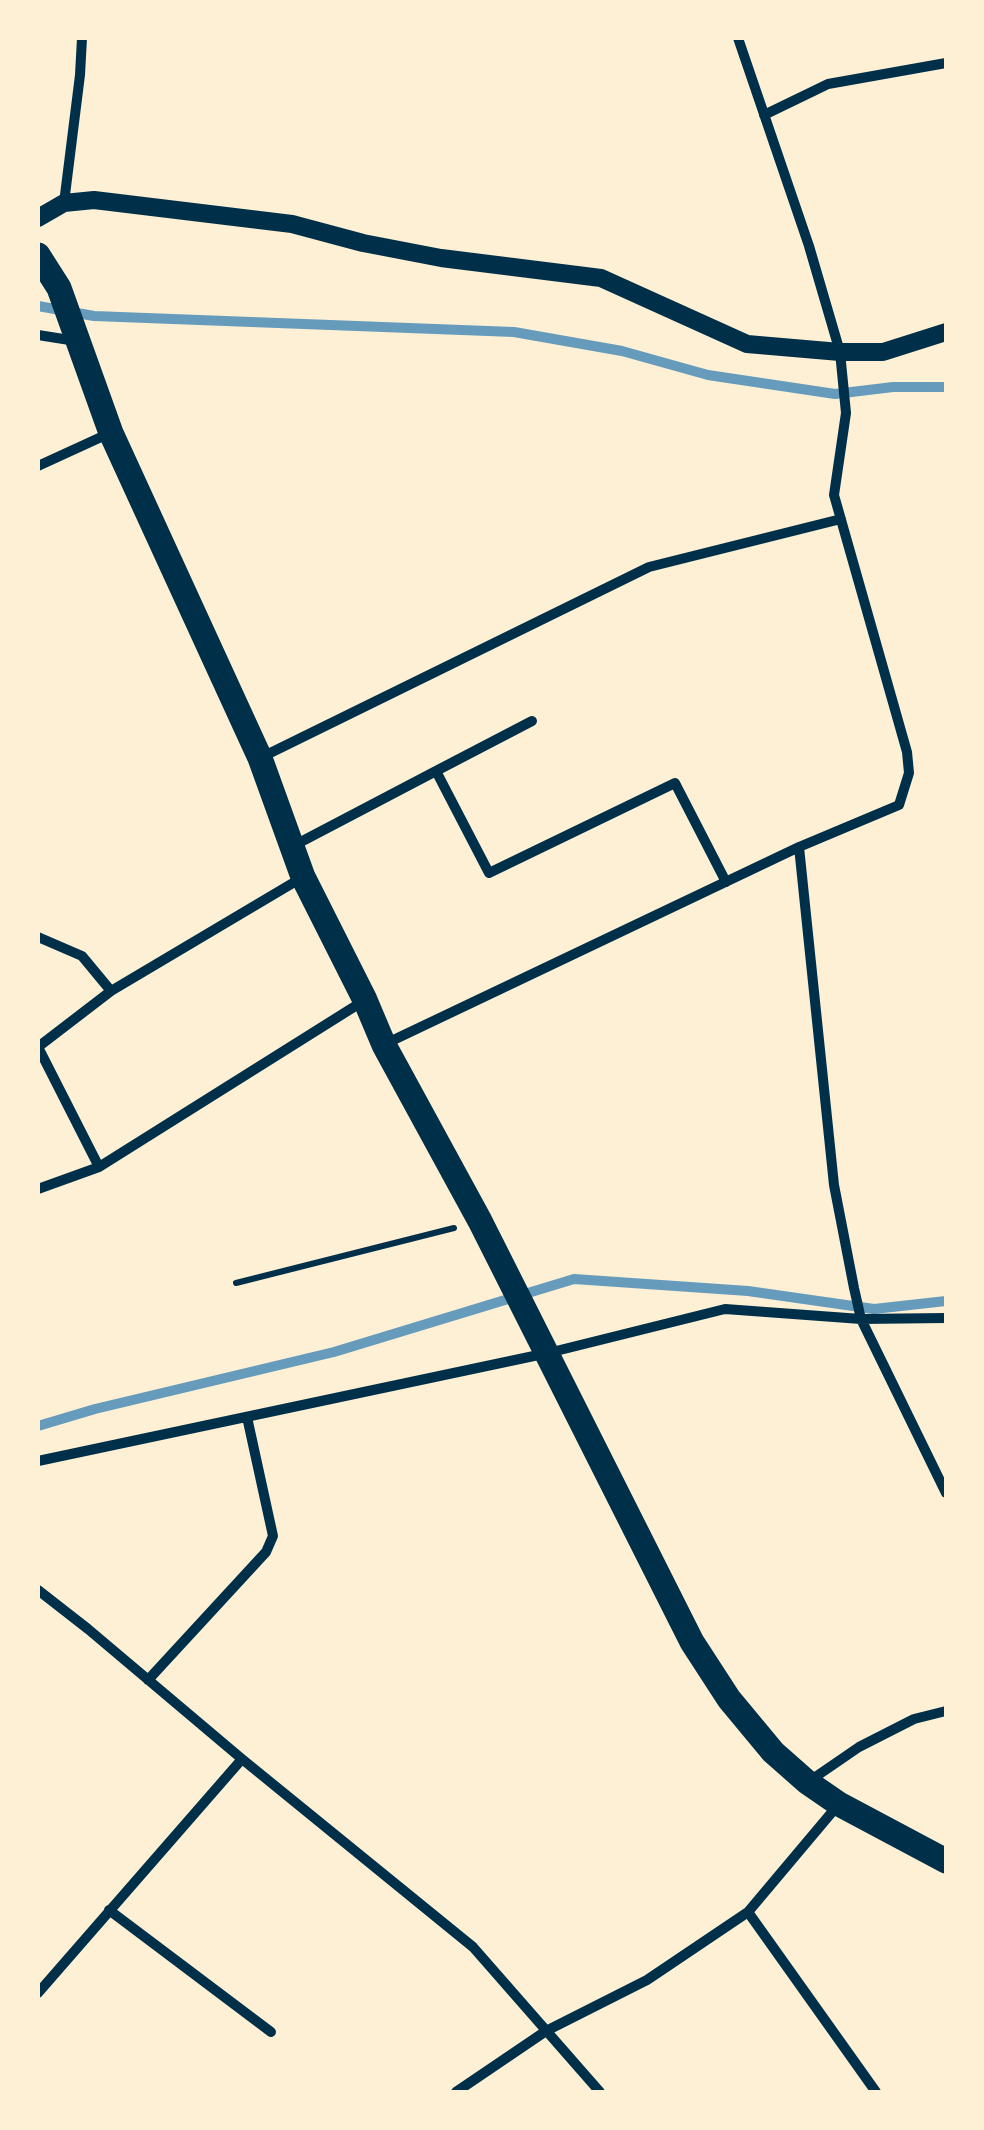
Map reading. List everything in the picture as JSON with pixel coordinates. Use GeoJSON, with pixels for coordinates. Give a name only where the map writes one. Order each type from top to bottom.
{"type":"FeatureCollection","features":[{"type":"Feature","properties":{"kind":"main road"},"geometry":{"type":"LineString","coordinates":[[38,255],[59,288],[111,433],[260,758],[304,877],[384,1045],[480,1221],[692,1642],[729,1699],[772,1752],[838,1804],[946,1861]]}},
{"type":"Feature","properties":{"kind":"street"},"geometry":{"type":"LineString","coordinates":[[64,203],[82,38]]}},
{"type":"Feature","properties":{"kind":"street"},"geometry":{"type":"LineString","coordinates":[[384,1045],[799,847],[899,805],[910,773],[907,752],[834,495],[846,413],[840,352],[809,246],[738,38]]}},
{"type":"Feature","properties":{"kind":"street"},"geometry":{"type":"LineString","coordinates":[[764,114],[828,84],[946,62]]}},
{"type":"Feature","properties":{"kind":"street"},"geometry":{"type":"LineString","coordinates":[[38,218],[64,203],[94,200],[292,224],[363,244],[442,258],[601,278],[747,344],[883,352],[946,332]]}},
{"type":"Feature","properties":{"kind":"street"},"geometry":{"type":"LineString","coordinates":[[38,335],[78,341]]}},
{"type":"Feature","properties":{"kind":"street"},"geometry":{"type":"LineString","coordinates":[[38,466],[111,433]]}},
{"type":"Feature","properties":{"kind":"street"},"geometry":{"type":"LineString","coordinates":[[260,758],[648,566],[841,519]]}},
{"type":"Feature","properties":{"kind":"street"},"geometry":{"type":"LineString","coordinates":[[292,846],[532,721]]}},
{"type":"Feature","properties":{"kind":"street"},"geometry":{"type":"LineString","coordinates":[[436,772],[489,873],[675,783],[726,882]]}},
{"type":"Feature","properties":{"kind":"street"},"geometry":{"type":"LineString","coordinates":[[799,847],[834,1185],[861,1319],[946,1493]]}},
{"type":"Feature","properties":{"kind":"street"},"geometry":{"type":"LineString","coordinates":[[99,1167],[38,1047],[111,990],[304,877]]}},
{"type":"Feature","properties":{"kind":"street"},"geometry":{"type":"LineString","coordinates":[[38,937],[82,956],[111,990]]}},
{"type":"Feature","properties":{"kind":"street"},"geometry":{"type":"LineString","coordinates":[[38,1189],[99,1167],[365,1000]]}},
{"type":"Feature","properties":{"kind":"street"},"geometry":{"type":"LineString","coordinates":[[38,1460],[548,1353],[725,1309],[861,1319],[946,1318]]}},
{"type":"Feature","properties":{"kind":"street"},"geometry":{"type":"LineString","coordinates":[[148,1680],[266,1552],[272,1536],[247,1416]]}},
{"type":"Feature","properties":{"kind":"street"},"geometry":{"type":"LineString","coordinates":[[38,1590],[474,1948],[600,2092]]}},
{"type":"Feature","properties":{"kind":"street"},"geometry":{"type":"LineString","coordinates":[[807,1782],[859,1747],[914,1718],[946,1712]]}},
{"type":"Feature","properties":{"kind":"street"},"geometry":{"type":"LineString","coordinates":[[38,1993],[242,1759]]}},
{"type":"Feature","properties":{"kind":"street"},"geometry":{"type":"LineString","coordinates":[[456,2092],[546,2032],[647,1980],[748,1912],[838,1804]]}},
{"type":"Feature","properties":{"kind":"street"},"geometry":{"type":"LineString","coordinates":[[109,1910],[271,2032]]}},
{"type":"Feature","properties":{"kind":"street"},"geometry":{"type":"LineString","coordinates":[[748,1912],[876,2092]]}},
{"type":"Feature","properties":{"kind":"path"},"geometry":{"type":"LineString","coordinates":[[236,1283],[480,1221]]}},
{"type":"Feature","properties":{"kind":"waterway"},"geometry":{"type":"LineString","coordinates":[[38,306],[94,316],[514,332],[622,351],[708,375],[835,394],[893,387],[946,387]]}},
{"type":"Feature","properties":{"kind":"waterway"},"geometry":{"type":"LineString","coordinates":[[38,1426],[334,1352],[574,1279],[748,1291],[874,1309],[946,1301]]}}]}
